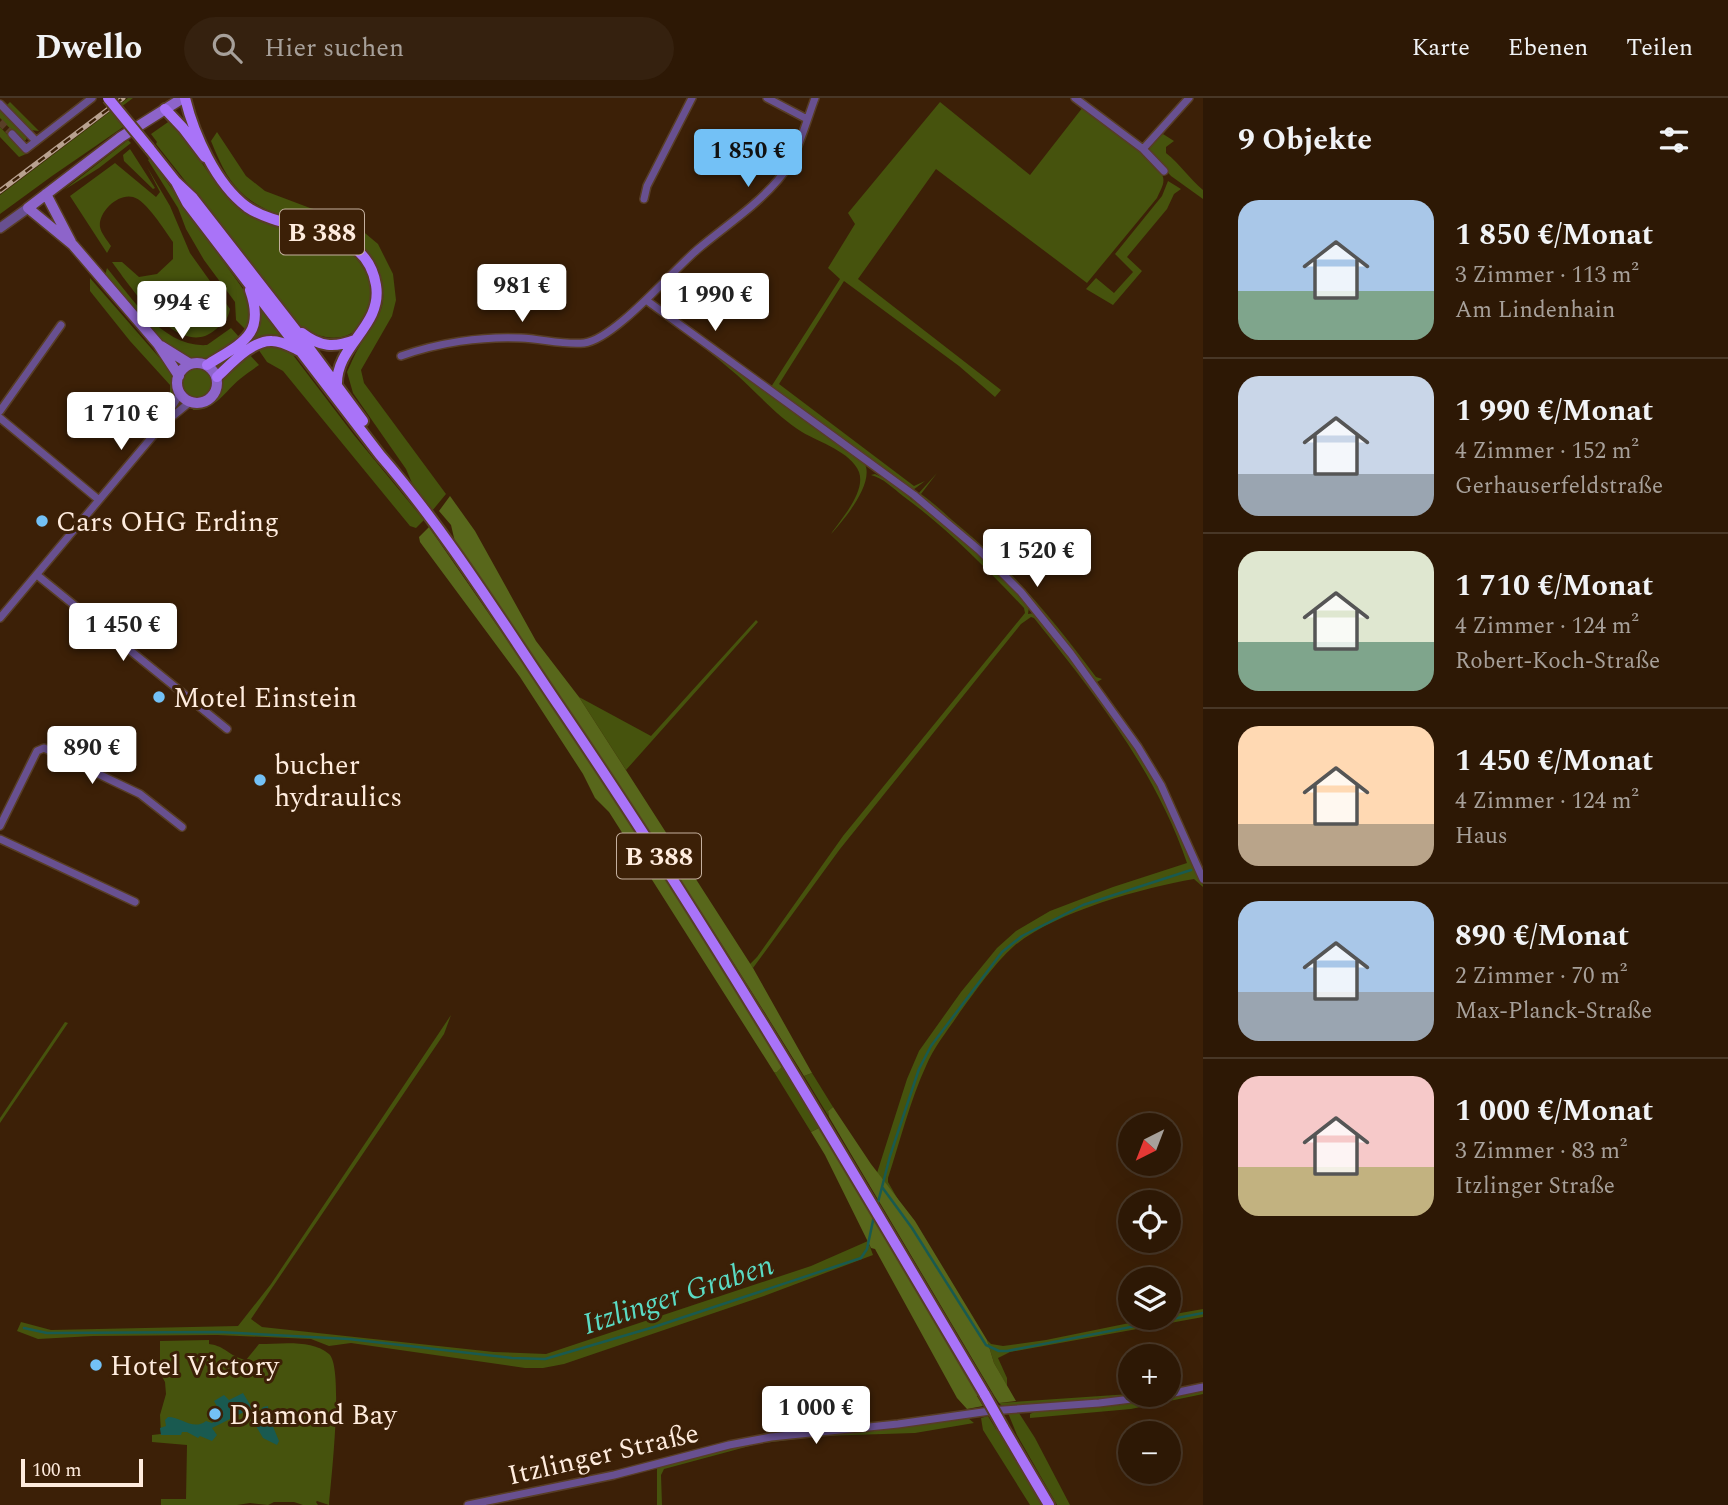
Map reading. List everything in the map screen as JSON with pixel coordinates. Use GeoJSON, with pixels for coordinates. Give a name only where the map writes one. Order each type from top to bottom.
{"type":"FeatureCollection","features":[{"type":"Feature","properties":{"kind":"main road","name":"B 388"},"geometry":{"type":"LineString","coordinates":[[108,98],[176,182],[193,198],[295,328],[385,451],[592,755],[738,981],[857,1177],[1049,1505]]}},
{"type":"Feature","properties":{"kind":"main road","name":"B 388"},"geometry":{"type":"LineString","coordinates":[[184,98],[207,159]]}},
{"type":"Feature","properties":{"kind":"main road"},"geometry":{"type":"LineString","coordinates":[[179,376],[158,344],[73,245],[28,208],[121,137],[184,98]]}},
{"type":"Feature","properties":{"kind":"main road","name":"B 388"},"geometry":{"type":"LineString","coordinates":[[165,109],[236,198],[255,212],[278,222],[337,237],[363,257],[373,274],[376,303],[367,327],[355,340],[339,366],[337,386]]}},
{"type":"Feature","properties":{"kind":"main road","name":"B 388"},"geometry":{"type":"LineString","coordinates":[[176,182],[187,203],[380,455],[403,481]]}},
{"type":"Feature","properties":{"kind":"main road"},"geometry":{"type":"LineString","coordinates":[[46,194],[73,245]]}},
{"type":"Feature","properties":{"kind":"main road","name":"B 388"},"geometry":{"type":"LineString","coordinates":[[207,365],[244,340],[255,327],[257,309],[247,281]]}},
{"type":"Feature","properties":{"kind":"main road","name":"B 388"},"geometry":{"type":"LineString","coordinates":[[295,328],[323,345],[335,346],[355,340]]}},
{"type":"Feature","properties":{"kind":"main road"},"geometry":{"type":"LineString","coordinates":[[217,377],[256,345],[267,341],[282,342],[302,353]]}},
{"type":"Feature","properties":{"kind":"main road"},"geometry":{"type":"LineString","coordinates":[[158,344],[190,364],[207,365],[217,377],[212,396],[202,403],[190,402],[180,394],[177,383],[179,376],[190,364]]}},
{"type":"Feature","properties":{"kind":"street"},"geometry":{"type":"LineString","coordinates":[[12,134],[26,149],[92,98]]}},
{"type":"Feature","properties":{"kind":"street"},"geometry":{"type":"LineString","coordinates":[[644,199],[647,186],[692,98]]}},
{"type":"Feature","properties":{"kind":"street"},"geometry":{"type":"LineString","coordinates":[[767,98],[807,119]]}},
{"type":"Feature","properties":{"kind":"street"},"geometry":{"type":"LineString","coordinates":[[401,356],[492,338],[587,343],[614,328],[646,300],[677,267],[749,208],[779,179],[795,151],[815,98]]}},
{"type":"Feature","properties":{"kind":"street"},"geometry":{"type":"LineString","coordinates":[[1075,98],[1143,149],[1164,171]]}},
{"type":"Feature","properties":{"kind":"street"},"geometry":{"type":"LineString","coordinates":[[1143,149],[1189,98]]}},
{"type":"Feature","properties":{"kind":"street"},"geometry":{"type":"LineString","coordinates":[[0,104],[36,141]]}},
{"type":"Feature","properties":{"kind":"street"},"geometry":{"type":"LineString","coordinates":[[0,228],[28,208]]}},
{"type":"Feature","properties":{"kind":"street"},"geometry":{"type":"LineString","coordinates":[[646,300],[914,495],[979,550],[1021,592],[1071,654],[1139,747],[1161,785],[1203,878]]}},
{"type":"Feature","properties":{"kind":"street"},"geometry":{"type":"LineString","coordinates":[[0,411],[61,325]]}},
{"type":"Feature","properties":{"kind":"street"},"geometry":{"type":"LineString","coordinates":[[165,422],[180,394]]}},
{"type":"Feature","properties":{"kind":"street"},"geometry":{"type":"LineString","coordinates":[[0,618],[165,422],[190,402]]}},
{"type":"Feature","properties":{"kind":"street"},"geometry":{"type":"LineString","coordinates":[[0,418],[99,500]]}},
{"type":"Feature","properties":{"kind":"street"},"geometry":{"type":"LineString","coordinates":[[37,575],[227,729]]}},
{"type":"Feature","properties":{"kind":"street"},"geometry":{"type":"LineString","coordinates":[[0,826],[37,751],[44,747],[140,794],[182,827]]}},
{"type":"Feature","properties":{"kind":"street"},"geometry":{"type":"LineString","coordinates":[[0,839],[135,902]]}},
{"type":"Feature","properties":{"kind":"street","name":"Itzlinger Straße"},"geometry":{"type":"LineString","coordinates":[[1181,1391],[1203,1387]]}},
{"type":"Feature","properties":{"kind":"street","name":"Itzlinger Straße"},"geometry":{"type":"LineString","coordinates":[[468,1505],[614,1475],[729,1445],[771,1437],[990,1411],[1118,1401]]}},
{"type":"Feature","properties":{"kind":"green space"},"geometry":{"type":"Polygon","coordinates":[[[128,98],[133,98],[121,107],[132,121],[0,214],[0,195],[128,98]]]}},
{"type":"Feature","properties":{"kind":"green space"},"geometry":{"type":"Polygon","coordinates":[[[10,102],[39,131],[30,130],[6,106],[10,102]]]}},
{"type":"Feature","properties":{"kind":"green space"},"geometry":{"type":"Polygon","coordinates":[[[940,102],[1030,175],[1083,107],[1151,160],[1159,169],[1163,182],[1157,198],[1087,283],[936,169],[858,279],[1001,390],[995,397],[959,366],[844,281],[779,384],[914,486],[925,481],[913,490],[771,387],[840,279],[828,268],[855,224],[848,213],[940,102]]]}},
{"type":"Feature","properties":{"kind":"green space"},"geometry":{"type":"Polygon","coordinates":[[[0,109],[27,136],[26,140],[22,141],[0,118],[0,109]]]}},
{"type":"Feature","properties":{"kind":"green space"},"geometry":{"type":"Polygon","coordinates":[[[171,120],[215,181],[245,211],[275,226],[330,240],[356,258],[367,275],[371,293],[370,309],[363,323],[352,333],[337,338],[319,335],[299,325],[156,144],[151,134],[171,120]]]}},
{"type":"Feature","properties":{"kind":"green space"},"geometry":{"type":"Polygon","coordinates":[[[0,127],[26,154],[19,157],[0,137],[0,127]]]}},
{"type":"Feature","properties":{"kind":"green space"},"geometry":{"type":"Polygon","coordinates":[[[217,132],[246,176],[265,191],[347,218],[378,244],[393,274],[396,300],[392,316],[361,370],[364,383],[446,494],[432,511],[353,393],[347,372],[382,307],[382,284],[375,263],[360,244],[346,234],[268,210],[245,196],[227,175],[211,141],[217,132]]]}},
{"type":"Feature","properties":{"kind":"green space"},"geometry":{"type":"Polygon","coordinates":[[[1163,134],[1174,141],[1166,147],[1166,153],[1203,190],[1203,199],[1171,176],[1149,152],[1150,145],[1163,134]]]}},
{"type":"Feature","properties":{"kind":"green space"},"geometry":{"type":"Polygon","coordinates":[[[128,140],[131,143],[64,190],[128,140]]]}},
{"type":"Feature","properties":{"kind":"green space"},"geometry":{"type":"Polygon","coordinates":[[[130,149],[155,188],[124,161],[123,155],[130,149]]]}},
{"type":"Feature","properties":{"kind":"green space"},"geometry":{"type":"Polygon","coordinates":[[[150,158],[248,296],[253,311],[247,331],[236,320],[235,302],[204,260],[186,229],[178,208],[148,160],[150,158]]]}},
{"type":"Feature","properties":{"kind":"green space"},"geometry":{"type":"Polygon","coordinates":[[[115,163],[156,197],[160,192],[147,167],[170,206],[190,253],[230,309],[226,319],[215,330],[201,337],[186,336],[171,328],[143,302],[112,262],[122,262],[139,277],[157,274],[173,259],[173,242],[144,204],[133,197],[121,198],[110,205],[102,215],[100,227],[111,246],[107,253],[70,196],[115,163]]]}},
{"type":"Feature","properties":{"kind":"green space"},"geometry":{"type":"Polygon","coordinates":[[[1168,181],[1181,189],[1174,194],[1167,209],[1127,257],[1142,271],[1113,305],[1086,289],[1096,278],[1114,293],[1133,272],[1115,254],[1162,196],[1168,181]]]}},
{"type":"Feature","properties":{"kind":"green space"},"geometry":{"type":"Polygon","coordinates":[[[107,268],[150,319],[176,338],[191,344],[207,345],[231,328],[240,338],[210,359],[188,357],[172,350],[105,275],[107,268]]]}},
{"type":"Feature","properties":{"kind":"green space"},"geometry":{"type":"Polygon","coordinates":[[[90,278],[171,371],[172,396],[165,411],[170,400],[170,385],[90,291],[90,278]]]}},
{"type":"Feature","properties":{"kind":"green space"},"geometry":{"type":"Polygon","coordinates":[[[261,304],[287,338],[277,336],[218,370],[213,364],[240,347],[253,334],[261,316],[261,304]]]}},
{"type":"Feature","properties":{"kind":"green space"},"geometry":{"type":"Polygon","coordinates":[[[670,321],[865,464],[867,472],[862,491],[831,534],[859,488],[859,472],[855,465],[842,453],[802,432],[785,419],[737,375],[670,321]]]}},
{"type":"Feature","properties":{"kind":"green space"},"geometry":{"type":"Polygon","coordinates":[[[265,346],[282,348],[293,355],[424,520],[416,528],[410,526],[283,371],[267,362],[258,349],[265,346]]]}},
{"type":"Feature","properties":{"kind":"green space"},"geometry":{"type":"Polygon","coordinates":[[[249,354],[259,365],[214,404],[193,410],[192,407],[208,405],[214,401],[219,394],[222,379],[249,354]]]}},
{"type":"Feature","properties":{"kind":"green space"},"geometry":{"type":"Polygon","coordinates":[[[197,368],[203,369],[211,377],[211,389],[203,397],[197,398],[191,397],[183,389],[182,383],[183,377],[191,369],[197,368]]]}},
{"type":"Feature","properties":{"kind":"green space"},"geometry":{"type":"Polygon","coordinates":[[[937,473],[921,494],[996,559],[1048,616],[1096,677],[1102,679],[1095,681],[1055,628],[1014,581],[969,537],[918,494],[937,473]]]}},
{"type":"Feature","properties":{"kind":"green space"},"geometry":{"type":"Polygon","coordinates":[[[875,474],[894,485],[943,523],[988,563],[1029,607],[1028,614],[1034,613],[1066,652],[1140,756],[1160,791],[1203,885],[1194,879],[1150,888],[1100,903],[1052,922],[1006,953],[941,1039],[920,1079],[888,1178],[900,1203],[877,1173],[907,1079],[919,1051],[961,992],[997,948],[1016,931],[1050,911],[1187,863],[1174,829],[1141,765],[1101,704],[1031,617],[1021,624],[840,849],[753,968],[750,964],[843,836],[1025,613],[1024,608],[951,535],[880,478],[871,475],[875,474]]]}},
{"type":"Feature","properties":{"kind":"green space"},"geometry":{"type":"Polygon","coordinates":[[[450,496],[475,531],[536,641],[579,697],[753,968],[812,1073],[804,1076],[633,806],[455,542],[451,525],[439,511],[450,496]]]}},
{"type":"Feature","properties":{"kind":"green space"},"geometry":{"type":"Polygon","coordinates":[[[429,527],[612,792],[784,1065],[777,1072],[774,1072],[609,812],[595,798],[583,774],[520,677],[420,542],[419,537],[429,527]]]}},
{"type":"Feature","properties":{"kind":"green space"},"geometry":{"type":"Polygon","coordinates":[[[756,620],[758,622],[626,770],[579,697],[651,736],[756,620]]]}},
{"type":"Feature","properties":{"kind":"green space"},"geometry":{"type":"Polygon","coordinates":[[[451,1015],[444,1034],[251,1319],[262,1327],[494,1352],[546,1354],[811,1266],[868,1241],[873,1255],[764,1296],[564,1364],[543,1368],[525,1368],[351,1343],[329,1346],[311,1339],[217,1335],[38,1339],[17,1331],[21,1322],[51,1330],[238,1326],[271,1284],[451,1015]]]}},
{"type":"Feature","properties":{"kind":"green space"},"geometry":{"type":"Polygon","coordinates":[[[65,1022],[68,1023],[0,1123],[0,1118],[65,1022]]]}},
{"type":"Feature","properties":{"kind":"green space"},"geometry":{"type":"Polygon","coordinates":[[[784,1065],[821,1127],[811,1132],[774,1072],[784,1065]]]}},
{"type":"Feature","properties":{"kind":"green space"},"geometry":{"type":"Polygon","coordinates":[[[812,1073],[833,1107],[828,1111],[829,1117],[804,1076],[812,1073]]]}},
{"type":"Feature","properties":{"kind":"green space"},"geometry":{"type":"Polygon","coordinates":[[[833,1107],[871,1164],[915,1221],[987,1340],[994,1363],[1016,1401],[999,1403],[995,1397],[829,1117],[828,1111],[833,1107]]]}},
{"type":"Feature","properties":{"kind":"green space"},"geometry":{"type":"Polygon","coordinates":[[[821,1127],[983,1406],[967,1409],[957,1398],[875,1249],[871,1248],[811,1132],[821,1127]]]}},
{"type":"Feature","properties":{"kind":"green space"},"geometry":{"type":"Polygon","coordinates":[[[1203,1309],[1203,1317],[1181,1321],[1181,1313],[1203,1309]]]}},
{"type":"Feature","properties":{"kind":"green space"},"geometry":{"type":"Polygon","coordinates":[[[1118,1325],[1118,1330],[1131,1330],[1010,1352],[998,1358],[1007,1378],[1007,1386],[994,1363],[987,1340],[991,1344],[1003,1346],[1118,1325]]]}},
{"type":"Feature","properties":{"kind":"green space"},"geometry":{"type":"Polygon","coordinates":[[[209,1340],[209,1344],[246,1360],[259,1344],[305,1344],[329,1354],[336,1380],[336,1401],[329,1505],[317,1501],[318,1505],[274,1502],[268,1505],[161,1505],[161,1499],[186,1499],[187,1445],[152,1442],[152,1435],[161,1434],[160,1415],[166,1394],[165,1382],[160,1373],[160,1341],[209,1340]]]}},
{"type":"Feature","properties":{"kind":"green space"},"geometry":{"type":"Polygon","coordinates":[[[1203,1390],[1203,1394],[1181,1399],[1181,1394],[1203,1390]]]}},
{"type":"Feature","properties":{"kind":"green space"},"geometry":{"type":"Polygon","coordinates":[[[1118,1395],[1118,1398],[1019,1406],[1002,1406],[999,1403],[1118,1395]]]}},
{"type":"Feature","properties":{"kind":"green space"},"geometry":{"type":"Polygon","coordinates":[[[1118,1403],[1118,1407],[1141,1407],[1030,1418],[1030,1414],[1038,1410],[1118,1403]]]}},
{"type":"Feature","properties":{"kind":"green space"},"geometry":{"type":"Polygon","coordinates":[[[1008,1413],[1019,1413],[1070,1505],[1057,1505],[1017,1435],[1008,1413]]]}},
{"type":"Feature","properties":{"kind":"green space"},"geometry":{"type":"Polygon","coordinates":[[[988,1416],[996,1429],[999,1429],[1044,1505],[1030,1505],[983,1430],[981,1418],[988,1416]]]}},
{"type":"Feature","properties":{"kind":"green space"},"geometry":{"type":"Polygon","coordinates":[[[968,1418],[974,1423],[915,1433],[820,1436],[757,1444],[664,1469],[661,1475],[662,1505],[657,1505],[657,1468],[758,1442],[968,1418]]]}},
{"type":"Feature","properties":{"kind":"water"},"geometry":{"type":"Polygon","coordinates":[[[243,1393],[252,1408],[212,1428],[217,1435],[212,1441],[187,1432],[182,1432],[181,1435],[161,1435],[160,1428],[166,1426],[165,1420],[168,1417],[197,1425],[206,1421],[212,1423],[223,1417],[214,1401],[224,1395],[229,1400],[243,1393]]]}},
{"type":"Feature","properties":{"kind":"water"},"geometry":{"type":"Polygon","coordinates":[[[268,1406],[269,1417],[279,1441],[277,1445],[263,1438],[253,1421],[263,1407],[268,1406]]]}},
{"type":"Feature","properties":{"kind":"waterway"},"geometry":{"type":"LineString","coordinates":[[882,1187],[919,1069],[931,1046],[1002,952],[1022,936],[1083,905],[1191,870]]}},
{"type":"Feature","properties":{"kind":"waterway","name":"Itzlinger Graben"},"geometry":{"type":"LineString","coordinates":[[877,1206],[882,1187],[912,1228],[986,1345],[999,1351],[1203,1313]]}},
{"type":"Feature","properties":{"kind":"waterway","name":"Itzlinger Graben"},"geometry":{"type":"LineString","coordinates":[[24,1328],[47,1333],[219,1332],[349,1339],[512,1358],[545,1359],[654,1327],[861,1258],[867,1249],[874,1216]]}},
{"type":"Feature","properties":{"kind":"tunnel"},"geometry":{"type":"LineString","coordinates":[[0,122],[12,134]]}},
{"type":"Feature","properties":{"kind":"railway"},"geometry":{"type":"LineString","coordinates":[[0,191],[123,98]]}},
{"type":"Feature","properties":{"kind":"place","name":"Cars OHG Erding"},"geometry":{"type":"Point","coordinates":[42,521]}},
{"type":"Feature","properties":{"kind":"place","name":"Motel Einstein"},"geometry":{"type":"Point","coordinates":[159,697]}},
{"type":"Feature","properties":{"kind":"place","name":"bucher hydraulics"},"geometry":{"type":"Point","coordinates":[260,780]}},
{"type":"Feature","properties":{"kind":"place","name":"Hotel Victory"},"geometry":{"type":"Point","coordinates":[96,1365]}},
{"type":"Feature","properties":{"kind":"place","name":"Diamond Bay"},"geometry":{"type":"Point","coordinates":[215,1414]}}]}
